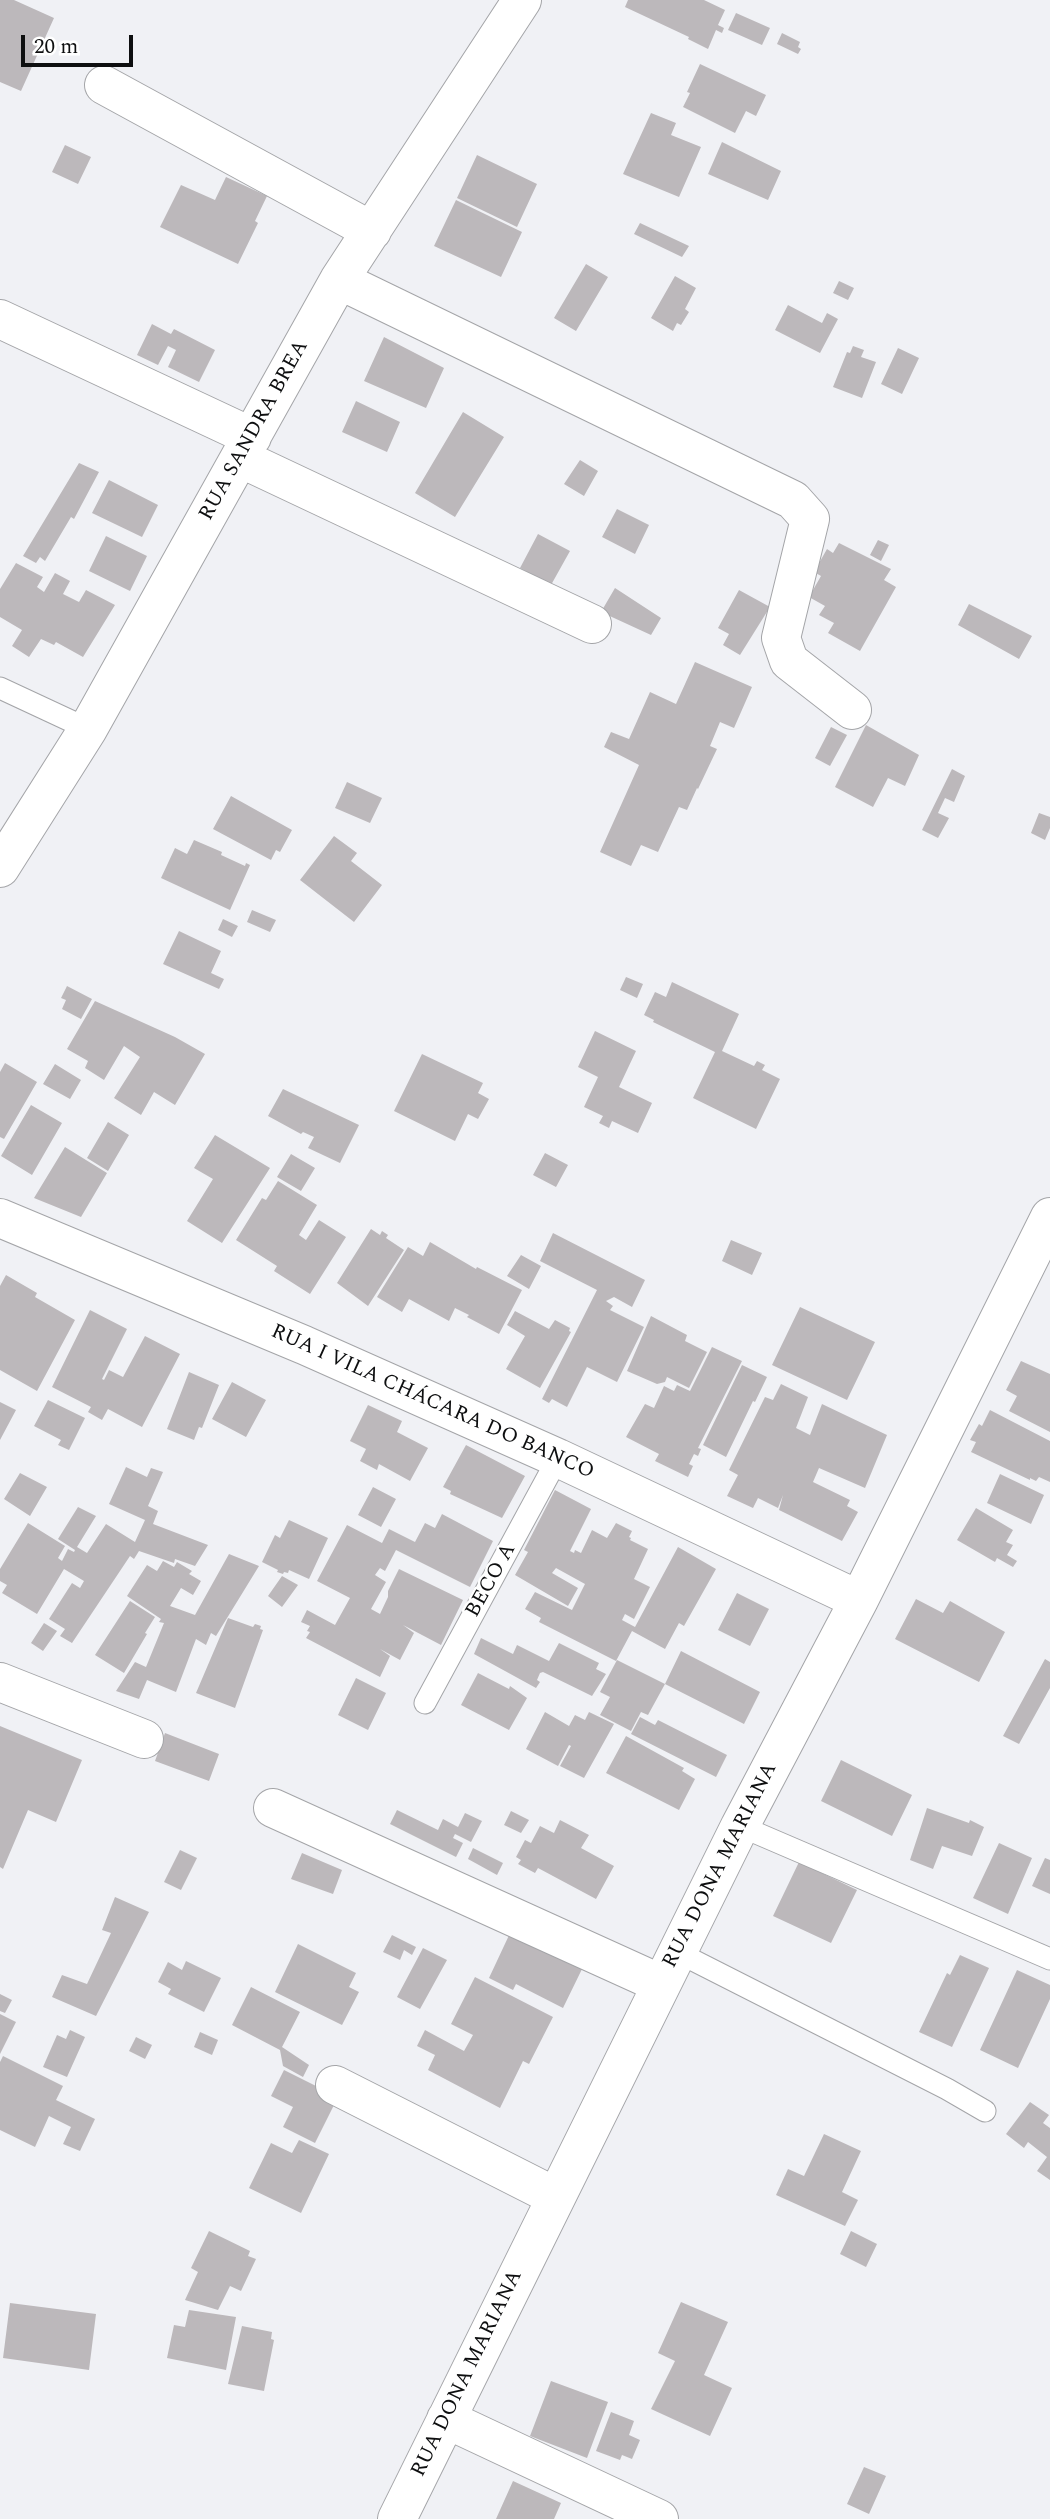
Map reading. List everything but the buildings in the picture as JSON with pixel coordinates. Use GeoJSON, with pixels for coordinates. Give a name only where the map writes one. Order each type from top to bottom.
{"type":"FeatureCollection","features":[{"type":"Feature","properties":{"kind":"street","name":"RUA SANDRA BREA"},"geometry":{"type":"LineString","coordinates":[[0,869],[88,729],[340,280],[522,0]]}},
{"type":"Feature","properties":{"kind":"street"},"geometry":{"type":"LineString","coordinates":[[104,85],[372,231]]}},
{"type":"Feature","properties":{"kind":"street"},"geometry":{"type":"LineString","coordinates":[[340,280],[793,500],[810,519],[781,638],[789,662],[852,710]]}},
{"type":"Feature","properties":{"kind":"street"},"geometry":{"type":"LineString","coordinates":[[0,319],[592,624]]}},
{"type":"Feature","properties":{"kind":"street","name":"RUA DONA MARIANA"},"geometry":{"type":"LineString","coordinates":[[397,2519],[740,1826],[859,1600],[1050,1217]]}},
{"type":"Feature","properties":{"kind":"street","name":"RUA I VILA CHÁCARA DO BANCO"},"geometry":{"type":"LineString","coordinates":[[0,1218],[304,1345],[558,1458],[859,1600]]}},
{"type":"Feature","properties":{"kind":"street"},"geometry":{"type":"LineString","coordinates":[[0,1682],[144,1739]]}},
{"type":"Feature","properties":{"kind":"street"},"geometry":{"type":"LineString","coordinates":[[273,1808],[669,1968]]}},
{"type":"Feature","properties":{"kind":"street"},"geometry":{"type":"LineString","coordinates":[[335,2085],[556,2197]]}},
{"type":"Feature","properties":{"kind":"street"},"geometry":{"type":"LineString","coordinates":[[446,2419],[659,2519]]}},
{"type":"Feature","properties":{"kind":"lane"},"geometry":{"type":"LineString","coordinates":[[0,688],[88,729]]}},
{"type":"Feature","properties":{"kind":"lane","name":"BECO A"},"geometry":{"type":"LineString","coordinates":[[425,1703],[558,1458]]}},
{"type":"Feature","properties":{"kind":"lane"},"geometry":{"type":"LineString","coordinates":[[740,1826],[1050,1959]]}},
{"type":"Feature","properties":{"kind":"lane"},"geometry":{"type":"LineString","coordinates":[[669,1968],[947,2089],[985,2111]]}}]}
